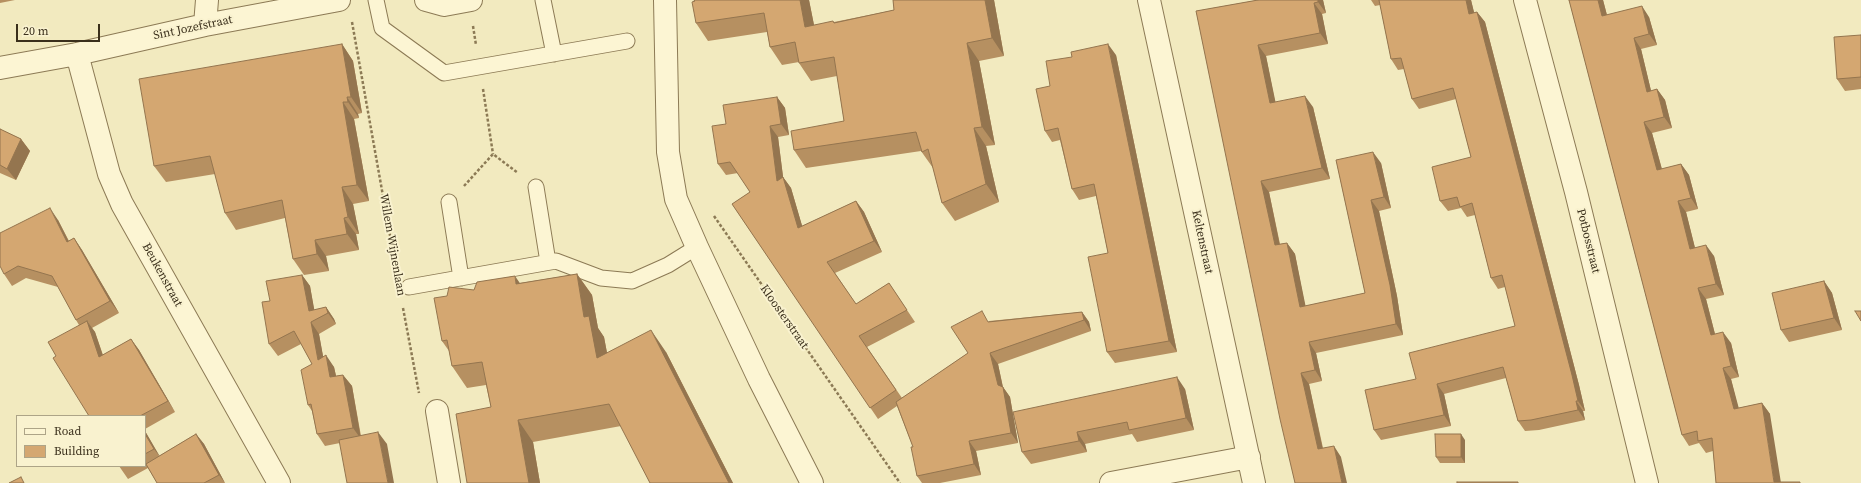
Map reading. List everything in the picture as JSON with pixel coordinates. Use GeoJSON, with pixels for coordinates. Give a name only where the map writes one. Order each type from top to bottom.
{"type":"FeatureCollection","features":[{"type":"Feature","properties":{"kind":"street"},"geometry":{"type":"LineString","coordinates":[[205,25],[207,0]]}},
{"type":"Feature","properties":{"kind":"street"},"geometry":{"type":"LineString","coordinates":[[426,0],[444,5],[471,0]]}},
{"type":"Feature","properties":{"kind":"street"},"geometry":{"type":"LineString","coordinates":[[665,0],[668,152],[676,199],[759,379],[812,483]]}},
{"type":"Feature","properties":{"kind":"street","name":"Keltenstraat"},"geometry":{"type":"LineString","coordinates":[[1149,0],[1254,483]]}},
{"type":"Feature","properties":{"kind":"street","name":"Potbosstraat"},"geometry":{"type":"LineString","coordinates":[[1525,0],[1576,192],[1647,483]]}},
{"type":"Feature","properties":{"kind":"street","name":"Sint Jozefstraat"},"geometry":{"type":"LineString","coordinates":[[0,68],[77,54],[205,25],[345,8]]}},
{"type":"Feature","properties":{"kind":"street","name":"Beukenstraat"},"geometry":{"type":"LineString","coordinates":[[77,54],[109,174],[122,204],[279,483]]}},
{"type":"Feature","properties":{"kind":"street"},"geometry":{"type":"LineString","coordinates":[[437,411],[449,483]]}},
{"type":"Feature","properties":{"kind":"street"},"geometry":{"type":"LineString","coordinates":[[1111,483],[1249,458]]}},
{"type":"Feature","properties":{"kind":"lane"},"geometry":{"type":"LineString","coordinates":[[376,0],[382,28],[444,73],[627,41]]}},
{"type":"Feature","properties":{"kind":"lane"},"geometry":{"type":"LineString","coordinates":[[543,0],[554,54]]}},
{"type":"Feature","properties":{"kind":"lane"},"geometry":{"type":"LineString","coordinates":[[536,187],[548,262]]}},
{"type":"Feature","properties":{"kind":"lane"},"geometry":{"type":"LineString","coordinates":[[449,202],[461,278]]}},
{"type":"Feature","properties":{"kind":"lane"},"geometry":{"type":"LineString","coordinates":[[409,287],[556,261],[601,278],[632,281],[668,266],[697,247]]}},
{"type":"Feature","properties":{"kind":"path","name":"Willem Wijnenlaan"},"geometry":{"type":"LineString","coordinates":[[345,8],[397,273]]}},
{"type":"Feature","properties":{"kind":"path"},"geometry":{"type":"LineString","coordinates":[[449,202],[493,154],[536,187]]}},
{"type":"Feature","properties":{"kind":"path","name":"Kloosterstraat"},"geometry":{"type":"LineString","coordinates":[[710,212],[900,483]]}},
{"type":"Feature","properties":{"kind":"path","name":"Willem Wijnenlaan"},"geometry":{"type":"LineString","coordinates":[[402,304],[419,395],[437,411]]}},
{"type":"Feature","properties":{"kind":"building"},"geometry":{"type":"Polygon","coordinates":[[[694,0],[800,0],[805,27],[833,21],[834,23],[894,10],[893,0],[985,0],[992,38],[967,43],[982,127],[974,128],[986,184],[942,203],[928,149],[922,152],[916,132],[794,150],[791,131],[844,121],[834,57],[799,63],[795,42],[770,47],[764,13],[696,23],[692,2],[695,1],[694,0]]]}},
{"type":"Feature","properties":{"kind":"building"},"geometry":{"type":"Polygon","coordinates":[[[1258,0],[1318,0],[1318,2],[1314,3],[1320,33],[1258,45],[1270,103],[1305,96],[1322,168],[1261,181],[1275,245],[1287,243],[1300,307],[1365,293],[1336,160],[1373,152],[1384,197],[1371,200],[1390,285],[1396,324],[1309,342],[1315,370],[1301,373],[1318,449],[1334,446],[1342,483],[1295,483],[1280,419],[1196,11],[1258,0]]]}},
{"type":"Feature","properties":{"kind":"building"},"geometry":{"type":"Polygon","coordinates":[[[1379,0],[1466,0],[1469,14],[1477,12],[1572,375],[1578,401],[1576,401],[1578,410],[1531,420],[1518,421],[1503,367],[1437,384],[1444,415],[1374,430],[1365,390],[1416,379],[1409,353],[1515,326],[1502,275],[1491,278],[1472,203],[1460,207],[1457,197],[1440,201],[1432,167],[1471,157],[1453,88],[1412,99],[1401,58],[1391,59],[1379,0]]]}},
{"type":"Feature","properties":{"kind":"building"},"geometry":{"type":"Polygon","coordinates":[[[1569,0],[1598,0],[1602,16],[1642,6],[1649,34],[1634,38],[1647,92],[1657,89],[1664,117],[1644,122],[1657,170],[1681,164],[1691,198],[1678,201],[1690,249],[1706,245],[1716,284],[1698,288],[1711,335],[1723,332],[1731,366],[1723,368],[1734,409],[1762,403],[1774,482],[1800,483],[1716,483],[1712,438],[1698,441],[1697,431],[1682,435],[1569,0]]]}},
{"type":"Feature","properties":{"kind":"building"},"geometry":{"type":"Polygon","coordinates":[[[1861,35],[1861,77],[1837,79],[1834,37],[1861,35]]]}},
{"type":"Feature","properties":{"kind":"building"},"geometry":{"type":"Polygon","coordinates":[[[342,44],[351,97],[347,97],[348,102],[343,102],[357,185],[342,187],[348,217],[344,218],[347,234],[315,240],[317,254],[293,259],[282,200],[225,213],[210,156],[154,166],[139,79],[342,44]]]}},
{"type":"Feature","properties":{"kind":"building"},"geometry":{"type":"Polygon","coordinates":[[[1108,44],[1169,341],[1107,352],[1088,257],[1108,253],[1094,184],[1072,189],[1058,128],[1045,131],[1036,89],[1050,86],[1046,61],[1072,57],[1071,52],[1108,44]]]}},
{"type":"Feature","properties":{"kind":"building"},"geometry":{"type":"Polygon","coordinates":[[[777,97],[781,124],[770,126],[777,181],[783,177],[798,228],[856,201],[874,241],[827,262],[856,304],[889,283],[907,310],[859,336],[896,390],[870,408],[732,204],[750,192],[730,162],[718,164],[712,126],[726,124],[723,105],[777,97]]]}},
{"type":"Feature","properties":{"kind":"building"},"geometry":{"type":"Polygon","coordinates":[[[0,129],[21,139],[7,169],[0,165],[0,129]]]}},
{"type":"Feature","properties":{"kind":"building"},"geometry":{"type":"Polygon","coordinates":[[[50,208],[67,242],[74,238],[110,301],[76,320],[52,276],[18,266],[4,274],[0,266],[0,233],[50,208]]]}},
{"type":"Feature","properties":{"kind":"building"},"geometry":{"type":"Polygon","coordinates":[[[577,274],[584,317],[589,316],[597,358],[651,330],[729,483],[650,483],[609,404],[518,420],[529,483],[467,483],[456,414],[491,407],[482,362],[452,366],[447,340],[442,341],[434,298],[447,296],[449,287],[474,290],[477,282],[515,276],[516,284],[577,274]]]}},
{"type":"Feature","properties":{"kind":"building"},"geometry":{"type":"Polygon","coordinates":[[[302,275],[309,311],[326,307],[328,313],[311,322],[318,360],[326,355],[330,377],[343,375],[353,428],[317,434],[311,404],[308,405],[301,370],[312,364],[294,331],[269,344],[262,302],[270,301],[266,281],[302,275]]]}},
{"type":"Feature","properties":{"kind":"building"},"geometry":{"type":"Polygon","coordinates":[[[1824,281],[1834,318],[1781,330],[1772,293],[1824,281]]]}},
{"type":"Feature","properties":{"kind":"building"},"geometry":{"type":"Polygon","coordinates":[[[982,311],[988,322],[1082,312],[1084,320],[990,353],[998,385],[1003,387],[1011,433],[969,441],[974,464],[917,476],[911,447],[913,447],[896,402],[968,353],[951,327],[982,311]]]}},
{"type":"Feature","properties":{"kind":"building"},"geometry":{"type":"Polygon","coordinates":[[[1855,311],[1861,311],[1861,321],[1855,311]]]}},
{"type":"Feature","properties":{"kind":"building"},"geometry":{"type":"Polygon","coordinates":[[[87,321],[99,357],[131,339],[168,401],[142,415],[88,415],[53,358],[56,356],[48,342],[87,321]]]}},
{"type":"Feature","properties":{"kind":"building"},"geometry":{"type":"Polygon","coordinates":[[[1177,377],[1186,418],[1129,430],[1127,422],[1077,432],[1079,441],[1022,452],[1013,412],[1177,377]]]}},
{"type":"Feature","properties":{"kind":"building"},"geometry":{"type":"Polygon","coordinates":[[[378,432],[388,483],[347,483],[339,440],[378,432]]]}},
{"type":"Feature","properties":{"kind":"building"},"geometry":{"type":"Polygon","coordinates":[[[196,434],[219,475],[204,483],[157,483],[146,464],[196,434]]]}},
{"type":"Feature","properties":{"kind":"building"},"geometry":{"type":"Polygon","coordinates":[[[1435,434],[1461,434],[1461,457],[1436,457],[1435,434]]]}},
{"type":"Feature","properties":{"kind":"building"},"geometry":{"type":"Polygon","coordinates":[[[146,436],[154,449],[146,453],[146,436]]]}},
{"type":"Feature","properties":{"kind":"building"},"geometry":{"type":"Polygon","coordinates":[[[21,477],[24,483],[9,483],[21,477]]]}},
{"type":"Feature","properties":{"kind":"building"},"geometry":{"type":"Polygon","coordinates":[[[1518,482],[1518,483],[1457,483],[1518,482]]]}}]}
